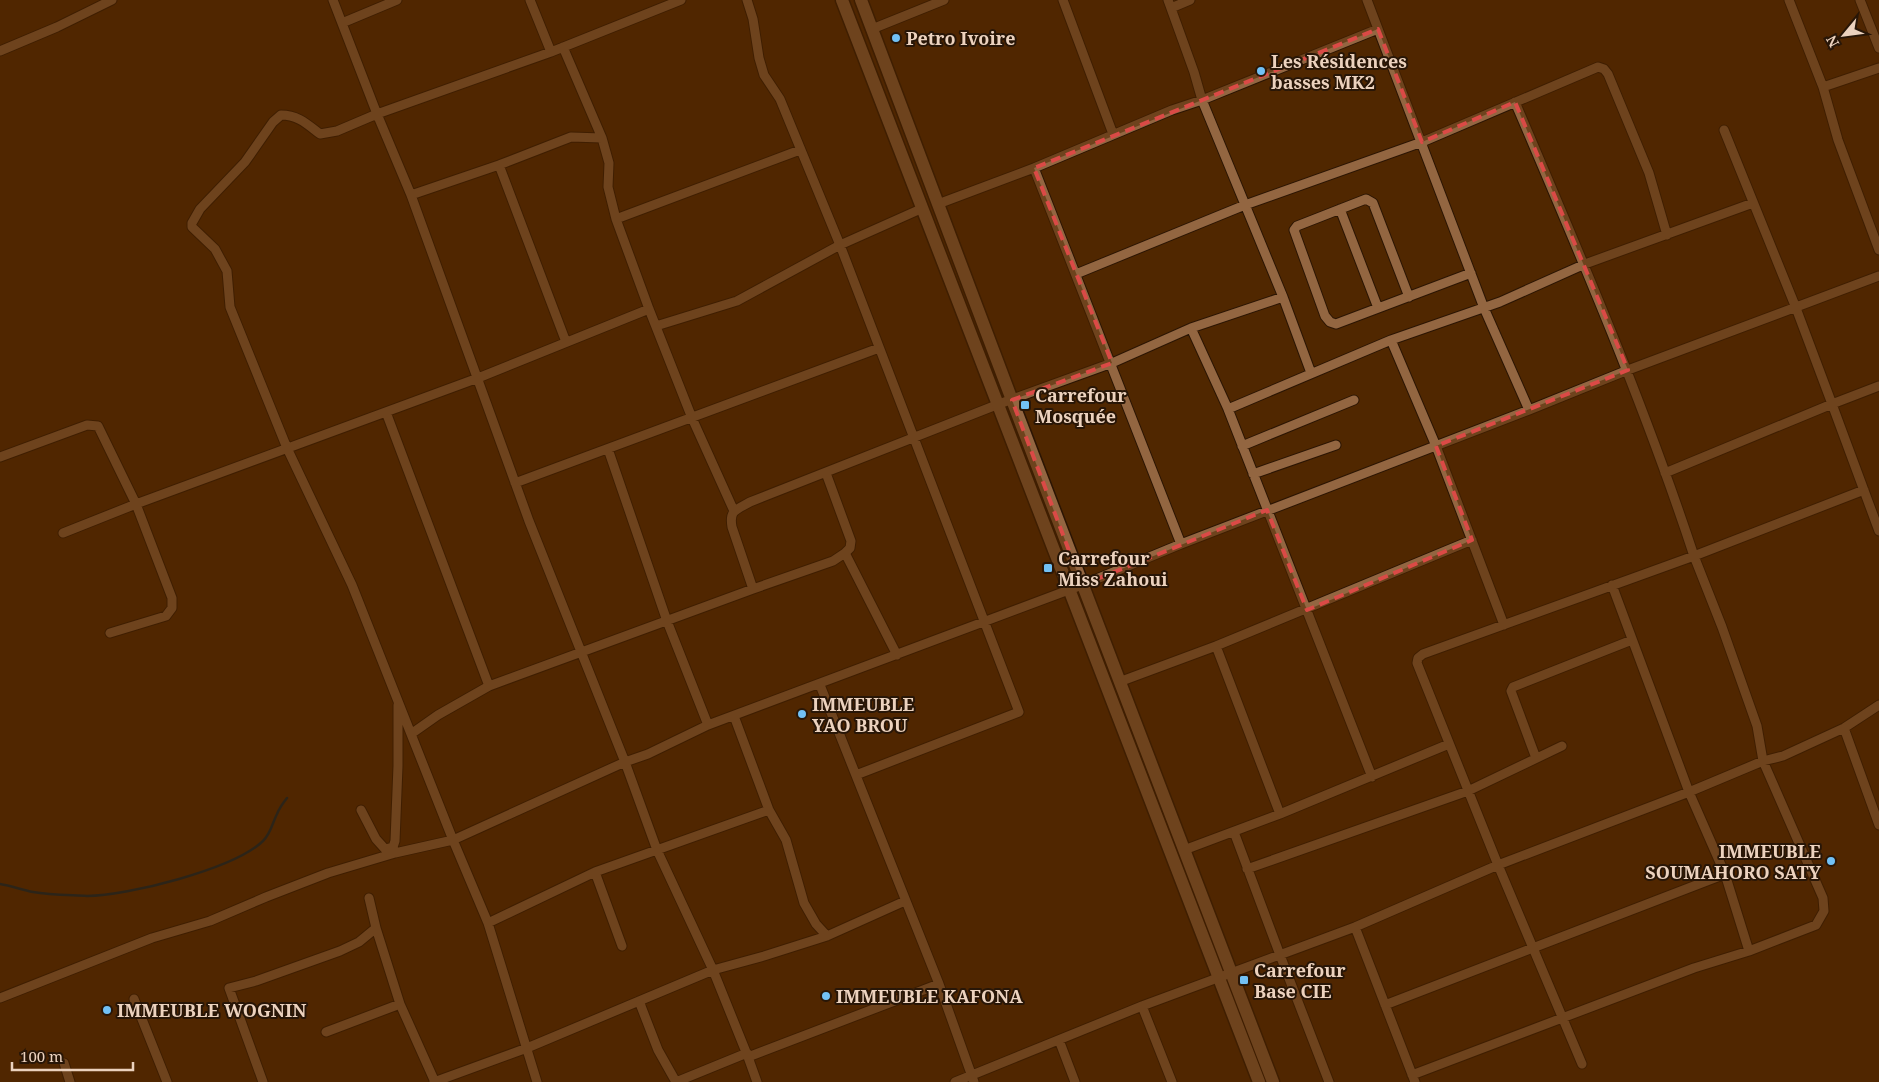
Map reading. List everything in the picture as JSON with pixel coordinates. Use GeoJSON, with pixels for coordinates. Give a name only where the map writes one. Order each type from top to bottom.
{"type":"FeatureCollection","features":[{"type":"Feature","properties":{"kind":"main road"},"geometry":{"type":"LineString","coordinates":[[842,0],[1070,590],[1224,975],[1273,1082]]}},
{"type":"Feature","properties":{"kind":"main road"},"geometry":{"type":"LineString","coordinates":[[861,0],[1184,850],[1259,1082]]}},
{"type":"Feature","properties":{"kind":"street"},"geometry":{"type":"LineString","coordinates":[[0,52],[112,0]]}},
{"type":"Feature","properties":{"kind":"street"},"geometry":{"type":"LineString","coordinates":[[333,0],[411,195],[515,483],[625,762],[657,850],[713,970],[757,1082]]}},
{"type":"Feature","properties":{"kind":"street"},"geometry":{"type":"LineString","coordinates":[[342,22],[397,0]]}},
{"type":"Feature","properties":{"kind":"street"},"geometry":{"type":"LineString","coordinates":[[530,0],[551,52]]}},
{"type":"Feature","properties":{"kind":"street"},"geometry":{"type":"LineString","coordinates":[[537,1082],[488,923],[352,585],[287,448],[230,307],[227,270],[215,249],[192,227],[192,223],[200,209],[245,162],[268,128],[281,115],[292,115],[320,134],[337,131],[377,114],[551,52],[681,0]]}},
{"type":"Feature","properties":{"kind":"street"},"geometry":{"type":"LineString","coordinates":[[746,0],[753,20],[759,58],[764,75],[780,100],[840,245],[1019,712],[856,775]]}},
{"type":"Feature","properties":{"kind":"street"},"geometry":{"type":"LineString","coordinates":[[872,29],[944,0]]}},
{"type":"Feature","properties":{"kind":"street"},"geometry":{"type":"LineString","coordinates":[[1063,0],[1114,134]]}},
{"type":"Feature","properties":{"kind":"street"},"geometry":{"type":"LineString","coordinates":[[1190,0],[1169,4],[1194,72],[1202,100],[1283,297],[1311,373]]}},
{"type":"Feature","properties":{"kind":"street"},"geometry":{"type":"LineString","coordinates":[[1367,0],[1484,308],[1529,410]]}},
{"type":"Feature","properties":{"kind":"street"},"geometry":{"type":"LineString","coordinates":[[1789,0],[1823,87],[1838,140],[1879,250]]}},
{"type":"Feature","properties":{"kind":"street"},"geometry":{"type":"LineString","coordinates":[[1860,0],[1879,48]]}},
{"type":"Feature","properties":{"kind":"street"},"geometry":{"type":"LineString","coordinates":[[938,204],[1034,168],[1172,110],[1202,100],[1378,29]]}},
{"type":"Feature","properties":{"kind":"street"},"geometry":{"type":"LineString","coordinates":[[564,47],[602,138],[609,163],[608,187],[616,219],[692,418],[734,510]]}},
{"type":"Feature","properties":{"kind":"street"},"geometry":{"type":"LineString","coordinates":[[1076,274],[1245,205],[1422,142],[1598,67],[1608,74],[1649,173],[1667,235]]}},
{"type":"Feature","properties":{"kind":"street"},"geometry":{"type":"LineString","coordinates":[[1823,87],[1879,68]]}},
{"type":"Feature","properties":{"kind":"street"},"geometry":{"type":"LineString","coordinates":[[1355,928],[1414,1079],[1562,1018],[1694,968],[1749,951],[1816,925],[1824,911],[1823,898],[1763,761],[1757,726],[1735,662],[1694,556],[1628,370],[1585,264],[1515,102]]}},
{"type":"Feature","properties":{"kind":"street"},"geometry":{"type":"LineString","coordinates":[[1724,130],[1796,308],[1879,531]]}},
{"type":"Feature","properties":{"kind":"street"},"geometry":{"type":"LineString","coordinates":[[411,195],[499,166],[571,137],[602,138]]}},
{"type":"Feature","properties":{"kind":"street"},"geometry":{"type":"LineString","coordinates":[[616,219],[800,150]]}},
{"type":"Feature","properties":{"kind":"street"},"geometry":{"type":"LineString","coordinates":[[499,166],[566,342]]}},
{"type":"Feature","properties":{"kind":"street"},"geometry":{"type":"LineString","coordinates":[[1034,168],[1112,363],[1181,544]]}},
{"type":"Feature","properties":{"kind":"street"},"geometry":{"type":"LineString","coordinates":[[1409,296],[1373,203],[1370,200],[1366,199],[1340,209],[1297,226],[1294,230],[1322,307],[1330,322],[1336,324],[1378,308],[1409,296],[1471,272]]}},
{"type":"Feature","properties":{"kind":"street"},"geometry":{"type":"LineString","coordinates":[[1228,409],[1392,340],[1484,308],[1585,264],[1753,203]]}},
{"type":"Feature","properties":{"kind":"street"},"geometry":{"type":"LineString","coordinates":[[656,326],[737,301],[840,245],[923,208]]}},
{"type":"Feature","properties":{"kind":"street"},"geometry":{"type":"LineString","coordinates":[[1340,209],[1378,308]]}},
{"type":"Feature","properties":{"kind":"street"},"geometry":{"type":"LineString","coordinates":[[0,998],[152,938],[210,921],[328,873],[394,850],[453,840],[625,762],[648,754],[708,725],[820,685],[1070,590],[1181,544],[1715,336],[1796,308],[1879,276]]}},
{"type":"Feature","properties":{"kind":"street"},"geometry":{"type":"LineString","coordinates":[[753,589],[732,528],[731,518],[734,510],[999,404],[1112,363],[1191,328],[1283,297]]}},
{"type":"Feature","properties":{"kind":"street"},"geometry":{"type":"LineString","coordinates":[[63,533],[136,504],[478,378],[649,308]]}},
{"type":"Feature","properties":{"kind":"street"},"geometry":{"type":"LineString","coordinates":[[1191,328],[1228,409],[1372,777]]}},
{"type":"Feature","properties":{"kind":"street"},"geometry":{"type":"LineString","coordinates":[[1392,340],[1436,446],[1504,625]]}},
{"type":"Feature","properties":{"kind":"street"},"geometry":{"type":"LineString","coordinates":[[515,483],[879,348]]}},
{"type":"Feature","properties":{"kind":"street"},"geometry":{"type":"LineString","coordinates":[[1665,473],[1879,386]]}},
{"type":"Feature","properties":{"kind":"street"},"geometry":{"type":"LineString","coordinates":[[1242,446],[1354,400]]}},
{"type":"Feature","properties":{"kind":"street"},"geometry":{"type":"LineString","coordinates":[[386,412],[489,686]]}},
{"type":"Feature","properties":{"kind":"street"},"geometry":{"type":"LineString","coordinates":[[0,456],[87,425],[98,426],[136,504],[172,598],[172,608],[166,616],[110,633]]}},
{"type":"Feature","properties":{"kind":"street"},"geometry":{"type":"LineString","coordinates":[[1253,474],[1336,445]]}},
{"type":"Feature","properties":{"kind":"street"},"geometry":{"type":"LineString","coordinates":[[608,449],[667,621],[708,725]]}},
{"type":"Feature","properties":{"kind":"street"},"geometry":{"type":"LineString","coordinates":[[411,734],[438,715],[489,686],[833,561],[850,548],[851,541],[826,473]]}},
{"type":"Feature","properties":{"kind":"street"},"geometry":{"type":"LineString","coordinates":[[1582,1064],[1468,791],[1417,663],[1418,658],[1423,654],[1694,556],[1864,490]]}},
{"type":"Feature","properties":{"kind":"street"},"geometry":{"type":"LineString","coordinates":[[1119,682],[1307,610],[1472,540]]}},
{"type":"Feature","properties":{"kind":"street"},"geometry":{"type":"LineString","coordinates":[[845,553],[897,656]]}},
{"type":"Feature","properties":{"kind":"street"},"geometry":{"type":"LineString","coordinates":[[1612,585],[1689,792],[1725,874],[1749,951]]}},
{"type":"Feature","properties":{"kind":"street"},"geometry":{"type":"LineString","coordinates":[[1536,758],[1511,691],[1513,687],[1632,640]]}},
{"type":"Feature","properties":{"kind":"street"},"geometry":{"type":"LineString","coordinates":[[1216,646],[1280,814]]}},
{"type":"Feature","properties":{"kind":"street"},"geometry":{"type":"LineString","coordinates":[[820,685],[939,984],[973,1079]]}},
{"type":"Feature","properties":{"kind":"street"},"geometry":{"type":"LineString","coordinates":[[394,850],[398,766],[398,700]]}},
{"type":"Feature","properties":{"kind":"street"},"geometry":{"type":"LineString","coordinates":[[955,1082],[973,1079],[1059,1040],[1142,1006],[1355,928],[1498,865],[1689,792],[1763,761],[1783,756],[1844,728],[1879,705]]}},
{"type":"Feature","properties":{"kind":"street"},"geometry":{"type":"LineString","coordinates":[[734,716],[769,810],[786,840],[804,904],[826,936]]}},
{"type":"Feature","properties":{"kind":"street"},"geometry":{"type":"LineString","coordinates":[[1844,728],[1879,825]]}},
{"type":"Feature","properties":{"kind":"street"},"geometry":{"type":"LineString","coordinates":[[1184,850],[1280,814],[1450,744]]}},
{"type":"Feature","properties":{"kind":"street"},"geometry":{"type":"LineString","coordinates":[[1247,868],[1468,791],[1562,746]]}},
{"type":"Feature","properties":{"kind":"street"},"geometry":{"type":"LineString","coordinates":[[361,810],[376,839],[385,849],[394,850]]}},
{"type":"Feature","properties":{"kind":"street"},"geometry":{"type":"LineString","coordinates":[[488,923],[595,872],[769,810]]}},
{"type":"Feature","properties":{"kind":"street"},"geometry":{"type":"LineString","coordinates":[[1234,832],[1330,1082]]}},
{"type":"Feature","properties":{"kind":"street"},"geometry":{"type":"LineString","coordinates":[[595,872],[622,946]]}},
{"type":"Feature","properties":{"kind":"street"},"geometry":{"type":"LineString","coordinates":[[1385,1005],[1725,874]]}},
{"type":"Feature","properties":{"kind":"street"},"geometry":{"type":"LineString","coordinates":[[369,898],[376,928],[400,1004],[434,1082],[527,1048],[713,970],[826,936],[906,901]]}},
{"type":"Feature","properties":{"kind":"street"},"geometry":{"type":"LineString","coordinates":[[263,1082],[229,988],[264,978],[340,951],[359,942],[376,928]]}},
{"type":"Feature","properties":{"kind":"street"},"geometry":{"type":"LineString","coordinates":[[639,1001],[658,1050],[676,1082],[939,984]]}},
{"type":"Feature","properties":{"kind":"street"},"geometry":{"type":"LineString","coordinates":[[134,999],[167,1082]]}},
{"type":"Feature","properties":{"kind":"street"},"geometry":{"type":"LineString","coordinates":[[326,1032],[400,1004]]}},
{"type":"Feature","properties":{"kind":"street"},"geometry":{"type":"LineString","coordinates":[[1142,1006],[1172,1082]]}},
{"type":"Feature","properties":{"kind":"street"},"geometry":{"type":"LineString","coordinates":[[1059,1040],[1075,1082]]}},
{"type":"Feature","properties":{"kind":"street"},"geometry":{"type":"LineString","coordinates":[[64,1063],[70,1082]]}},
{"type":"Feature","properties":{"kind":"highlighted area"},"geometry":{"type":"Polygon","coordinates":[[[1378,29],[1422,142],[1515,102],[1628,370],[1436,446],[1472,540],[1307,610],[1267,510],[1082,585],[1012,400],[1112,363],[1034,168],[1378,29]]]}},
{"type":"Feature","properties":{"kind":"waterway"},"geometry":{"type":"LineString","coordinates":[[0,884],[40,893],[87,896],[127,891],[179,879],[229,861],[249,851],[263,841],[270,832],[279,810],[287,798]]}},
{"type":"Feature","properties":{"kind":"place","name":"Petro Ivoire"},"geometry":{"type":"Point","coordinates":[896,38]}},
{"type":"Feature","properties":{"kind":"place","name":"Les Résidences basses MK2"},"geometry":{"type":"Point","coordinates":[1261,71]}},
{"type":"Feature","properties":{"kind":"place","name":"Carrefour Mosquée"},"geometry":{"type":"Point","coordinates":[1025,405]}},
{"type":"Feature","properties":{"kind":"place","name":"Carrefour Miss Zahoui"},"geometry":{"type":"Point","coordinates":[1048,568]}},
{"type":"Feature","properties":{"kind":"place","name":"IMMEUBLE YAO BROU"},"geometry":{"type":"Point","coordinates":[802,714]}},
{"type":"Feature","properties":{"kind":"place","name":"IMMEUBLE SOUMAHORO SATY"},"geometry":{"type":"Point","coordinates":[1831,861]}},
{"type":"Feature","properties":{"kind":"place","name":"Carrefour Base CIE"},"geometry":{"type":"Point","coordinates":[1244,980]}},
{"type":"Feature","properties":{"kind":"place","name":"IMMEUBLE KAFONA"},"geometry":{"type":"Point","coordinates":[826,996]}},
{"type":"Feature","properties":{"kind":"place","name":"IMMEUBLE WOGNIN"},"geometry":{"type":"Point","coordinates":[107,1010]}}]}
